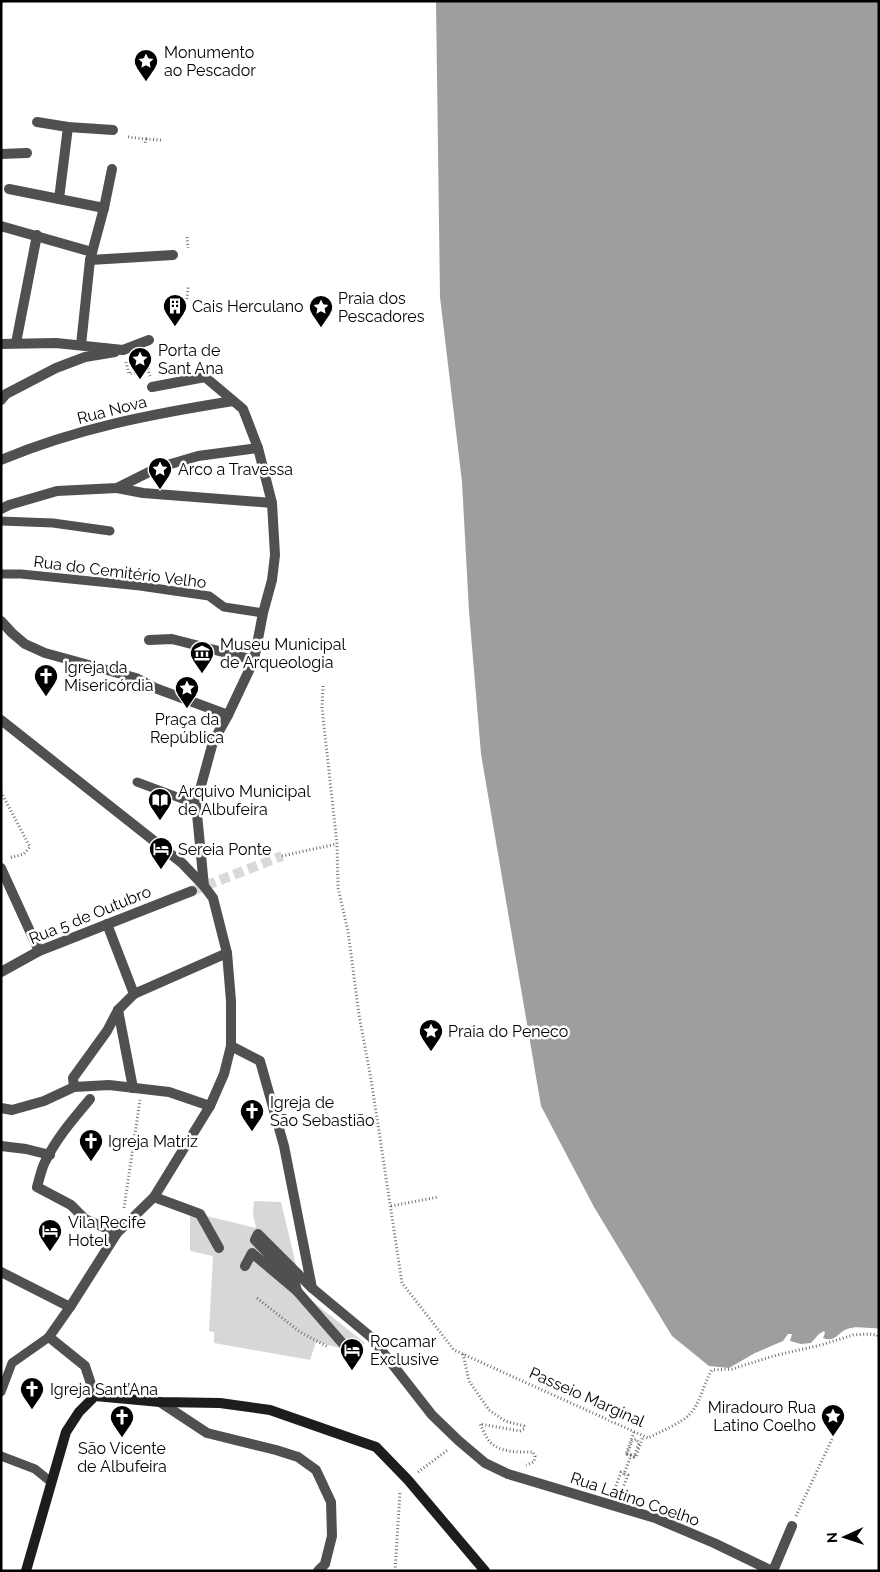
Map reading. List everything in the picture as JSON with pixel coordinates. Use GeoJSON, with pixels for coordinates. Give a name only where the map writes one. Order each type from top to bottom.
{"type":"FeatureCollection","features":[{"type":"Feature","properties":{"kind":"street"},"geometry":{"type":"LineString","coordinates":[[37,122],[113,130]]}},
{"type":"Feature","properties":{"kind":"street"},"geometry":{"type":"LineString","coordinates":[[59,199],[68,126]]}},
{"type":"Feature","properties":{"kind":"street"},"geometry":{"type":"LineString","coordinates":[[1,154],[27,153]]}},
{"type":"Feature","properties":{"kind":"street"},"geometry":{"type":"LineString","coordinates":[[81,345],[91,256],[112,169]]}},
{"type":"Feature","properties":{"kind":"street"},"geometry":{"type":"LineString","coordinates":[[9,189],[104,208]]}},
{"type":"Feature","properties":{"kind":"street"},"geometry":{"type":"LineString","coordinates":[[1,226],[37,235],[91,256],[173,255]]}},
{"type":"Feature","properties":{"kind":"street"},"geometry":{"type":"LineString","coordinates":[[16,343],[37,235]]}},
{"type":"Feature","properties":{"kind":"street"},"geometry":{"type":"LineString","coordinates":[[1,400],[6,394],[56,368],[85,357],[123,350],[149,340]]}},
{"type":"Feature","properties":{"kind":"street"},"geometry":{"type":"LineString","coordinates":[[1,344],[81,345],[123,350]]}},
{"type":"Feature","properties":{"kind":"street"},"geometry":{"type":"LineString","coordinates":[[152,387],[206,377],[243,409],[258,448],[272,503],[274,555],[272,580],[263,613],[254,660],[213,742],[196,804],[204,886]]}},
{"type":"Feature","properties":{"kind":"street","name":"Rua Nova"},"geometry":{"type":"LineString","coordinates":[[1,460],[23,451],[102,426],[170,411],[233,401]]}},
{"type":"Feature","properties":{"kind":"street"},"geometry":{"type":"LineString","coordinates":[[117,488],[158,468],[198,456],[258,448]]}},
{"type":"Feature","properties":{"kind":"street"},"geometry":{"type":"LineString","coordinates":[[1,509],[58,491],[117,488],[143,493],[272,503]]}},
{"type":"Feature","properties":{"kind":"street"},"geometry":{"type":"LineString","coordinates":[[1,621],[12,634],[25,644],[45,653],[136,678],[155,688],[228,715]]}},
{"type":"Feature","properties":{"kind":"street"},"geometry":{"type":"LineString","coordinates":[[149,640],[172,639],[254,660]]}},
{"type":"Feature","properties":{"kind":"street"},"geometry":{"type":"LineString","coordinates":[[1,720],[182,863],[213,898],[227,953],[231,1001],[231,1046],[224,1074],[210,1106],[154,1197],[117,1232],[49,1337],[85,1366],[95,1396]]}},
{"type":"Feature","properties":{"kind":"street"},"geometry":{"type":"LineString","coordinates":[[3,864],[38,951]]}},
{"type":"Feature","properties":{"kind":"street","name":"Rua 5 de Outubro"},"geometry":{"type":"LineString","coordinates":[[1,972],[38,951],[192,891]]}},
{"type":"Feature","properties":{"kind":"street"},"geometry":{"type":"LineString","coordinates":[[107,924],[134,994]]}},
{"type":"Feature","properties":{"kind":"street"},"geometry":{"type":"LineString","coordinates":[[74,1087],[73,1078],[107,1031],[118,1010],[134,994],[227,953]]}},
{"type":"Feature","properties":{"kind":"street"},"geometry":{"type":"LineString","coordinates":[[118,1010],[138,1088]]}},
{"type":"Feature","properties":{"kind":"street"},"geometry":{"type":"LineString","coordinates":[[231,1046],[260,1061],[284,1146],[312,1288]]}},
{"type":"Feature","properties":{"kind":"street"},"geometry":{"type":"LineString","coordinates":[[1,1108],[12,1110],[44,1101],[74,1087],[109,1085],[169,1092],[210,1106]]}},
{"type":"Feature","properties":{"kind":"street"},"geometry":{"type":"LineString","coordinates":[[90,1099],[70,1121],[44,1165],[37,1187],[71,1205],[84,1219],[117,1232]]}},
{"type":"Feature","properties":{"kind":"street"},"geometry":{"type":"LineString","coordinates":[[1,1146],[26,1149],[50,1155]]}},
{"type":"Feature","properties":{"kind":"street"},"geometry":{"type":"LineString","coordinates":[[154,1197],[200,1214],[219,1248]]}},
{"type":"Feature","properties":{"kind":"street","name":"Rua Latino Coelho"},"geometry":{"type":"LineString","coordinates":[[297,1291],[294,1280],[255,1240],[258,1234],[312,1288],[371,1337],[432,1415],[459,1442],[485,1463],[508,1474],[655,1518],[714,1542],[757,1567],[772,1571]]}},
{"type":"Feature","properties":{"kind":"street"},"geometry":{"type":"LineString","coordinates":[[244,1266],[252,1254],[297,1291],[351,1353]]}},
{"type":"Feature","properties":{"kind":"street"},"geometry":{"type":"LineString","coordinates":[[1,1272],[70,1307]]}},
{"type":"Feature","properties":{"kind":"street"},"geometry":{"type":"LineString","coordinates":[[95,1396],[160,1402],[220,1403],[270,1410],[376,1447],[405,1477],[485,1571]]}},
{"type":"Feature","properties":{"kind":"street"},"geometry":{"type":"LineString","coordinates":[[26,1571],[66,1432],[79,1412],[95,1396]]}},
{"type":"Feature","properties":{"kind":"street"},"geometry":{"type":"LineString","coordinates":[[160,1402],[207,1433],[298,1457],[316,1470],[330,1502],[332,1536],[325,1564],[318,1571]]}},
{"type":"Feature","properties":{"kind":"street"},"geometry":{"type":"LineString","coordinates":[[772,1571],[792,1526]]}},
{"type":"Feature","properties":{"kind":"lane"},"geometry":{"type":"LineString","coordinates":[[1,521],[53,523],[110,531]]}},
{"type":"Feature","properties":{"kind":"lane","name":"Rua do Cemitério Velho"},"geometry":{"type":"LineString","coordinates":[[1,574],[21,574],[110,583],[209,596],[224,607],[263,613]]}},
{"type":"Feature","properties":{"kind":"lane"},"geometry":{"type":"LineString","coordinates":[[137,782],[196,804]]}},
{"type":"Feature","properties":{"kind":"lane"},"geometry":{"type":"LineString","coordinates":[[1,1392],[12,1363],[49,1337]]}},
{"type":"Feature","properties":{"kind":"lane"},"geometry":{"type":"LineString","coordinates":[[1,1456],[35,1469],[51,1482]]}},
{"type":"Feature","properties":{"kind":"path"},"geometry":{"type":"LineString","coordinates":[[128,137],[161,140]]}},
{"type":"Feature","properties":{"kind":"path"},"geometry":{"type":"LineString","coordinates":[[145,144],[146,139]]}},
{"type":"Feature","properties":{"kind":"path"},"geometry":{"type":"LineString","coordinates":[[187,237],[188,248]]}},
{"type":"Feature","properties":{"kind":"path"},"geometry":{"type":"LineString","coordinates":[[188,287],[188,299]]}},
{"type":"Feature","properties":{"kind":"path"},"geometry":{"type":"LineString","coordinates":[[123,350],[129,374],[148,370],[152,387]]}},
{"type":"Feature","properties":{"kind":"path"},"geometry":{"type":"LineString","coordinates":[[323,686],[322,708],[337,844],[338,888],[348,931],[359,1015],[391,1206],[438,1197]]}},
{"type":"Feature","properties":{"kind":"path"},"geometry":{"type":"LineString","coordinates":[[1,792],[30,847],[24,854],[3,864]]}},
{"type":"Feature","properties":{"kind":"path"},"geometry":{"type":"LineString","coordinates":[[282,856],[337,844]]}},
{"type":"Feature","properties":{"kind":"path"},"geometry":{"type":"LineString","coordinates":[[117,1232],[126,1201],[138,1088]]}},
{"type":"Feature","properties":{"kind":"path","name":"Passeio Marginal"},"geometry":{"type":"LineString","coordinates":[[391,1206],[402,1283],[454,1350],[648,1438],[689,1416],[712,1370],[732,1369],[853,1335],[877,1335],[879,1339]]}},
{"type":"Feature","properties":{"kind":"path"},"geometry":{"type":"LineString","coordinates":[[257,1298],[300,1332],[332,1349],[351,1353]]}},
{"type":"Feature","properties":{"kind":"path"},"geometry":{"type":"LineString","coordinates":[[462,1354],[469,1382],[489,1410],[505,1421],[524,1426],[524,1429],[520,1431],[480,1424],[491,1443],[502,1450],[533,1452],[535,1456],[534,1462],[529,1465],[519,1464]]}},
{"type":"Feature","properties":{"kind":"path"},"geometry":{"type":"LineString","coordinates":[[634,1432],[626,1454],[636,1457],[643,1436]]}},
{"type":"Feature","properties":{"kind":"path"},"geometry":{"type":"LineString","coordinates":[[792,1526],[833,1437]]}},
{"type":"Feature","properties":{"kind":"path"},"geometry":{"type":"LineString","coordinates":[[636,1439],[639,1443],[637,1450],[634,1457],[631,1455],[627,1454],[632,1441],[636,1439]]}},
{"type":"Feature","properties":{"kind":"path"},"geometry":{"type":"LineString","coordinates":[[395,1571],[405,1477],[459,1442]]}},
{"type":"Feature","properties":{"kind":"path"},"geometry":{"type":"LineString","coordinates":[[624,1474],[631,1455]]}},
{"type":"Feature","properties":{"kind":"path"},"geometry":{"type":"LineString","coordinates":[[620,1472],[624,1474],[628,1475],[620,1496],[613,1494],[620,1472]]}},
{"type":"Feature","properties":{"kind":"shaded area"},"geometry":{"type":"Polygon","coordinates":[[[436,1],[879,1],[879,1328],[851,1328],[830,1339],[823,1338],[824,1331],[811,1343],[801,1344],[790,1341],[792,1334],[788,1334],[783,1341],[755,1353],[729,1368],[709,1366],[672,1336],[594,1207],[541,1106],[481,754],[469,611],[462,482],[440,297],[436,1]]]}},
{"type":"Feature","properties":{"kind":"shaded area"},"geometry":{"type":"Polygon","coordinates":[[[254,1201],[281,1202],[303,1294],[365,1343],[352,1351],[316,1342],[310,1360],[214,1343],[214,1332],[209,1331],[213,1256],[190,1251],[190,1212],[256,1228],[253,1214],[254,1201]]]}},
{"type":"Feature","properties":{"kind":"tunnel"},"geometry":{"type":"LineString","coordinates":[[192,891],[282,856]]}},
{"type":"Feature","properties":{"kind":"place","name":"Monumento ao Pescador"},"geometry":{"type":"Point","coordinates":[146,82]}},
{"type":"Feature","properties":{"kind":"place","name":"Cais Herculano"},"geometry":{"type":"Point","coordinates":[175,327]}},
{"type":"Feature","properties":{"kind":"place","name":"Praia dos Pescadores"},"geometry":{"type":"Point","coordinates":[321,328]}},
{"type":"Feature","properties":{"kind":"place","name":"Porta de Sant Ana"},"geometry":{"type":"Point","coordinates":[140,380]}},
{"type":"Feature","properties":{"kind":"place","name":"Arco a Travessa"},"geometry":{"type":"Point","coordinates":[160,490]}},
{"type":"Feature","properties":{"kind":"place","name":"Museu Municipal de Arqueologia"},"geometry":{"type":"Point","coordinates":[202,674]}},
{"type":"Feature","properties":{"kind":"place","name":"Igreja da Misericórdia"},"geometry":{"type":"Point","coordinates":[46,697]}},
{"type":"Feature","properties":{"kind":"place","name":"Praça da República"},"geometry":{"type":"Point","coordinates":[187,709]}},
{"type":"Feature","properties":{"kind":"place","name":"Arquivo Municipal de Albufeira"},"geometry":{"type":"Point","coordinates":[160,821]}},
{"type":"Feature","properties":{"kind":"place","name":"Sereia Ponte"},"geometry":{"type":"Point","coordinates":[161,870]}},
{"type":"Feature","properties":{"kind":"place","name":"Praia do Peneco"},"geometry":{"type":"Point","coordinates":[431,1052]}},
{"type":"Feature","properties":{"kind":"place","name":"Igreja de São Sebastião"},"geometry":{"type":"Point","coordinates":[252,1132]}},
{"type":"Feature","properties":{"kind":"place","name":"Igreja Matriz"},"geometry":{"type":"Point","coordinates":[91,1162]}},
{"type":"Feature","properties":{"kind":"place","name":"Vila Recife Hotel"},"geometry":{"type":"Point","coordinates":[50,1252]}},
{"type":"Feature","properties":{"kind":"place","name":"Rocamar Exclusive"},"geometry":{"type":"Point","coordinates":[352,1371]}},
{"type":"Feature","properties":{"kind":"place","name":"Igreja Sant’Ana"},"geometry":{"type":"Point","coordinates":[32,1410]}},
{"type":"Feature","properties":{"kind":"place","name":"Miradouro Rua Latino Coelho"},"geometry":{"type":"Point","coordinates":[833,1437]}},
{"type":"Feature","properties":{"kind":"place","name":"São Vicente de Albufeira"},"geometry":{"type":"Point","coordinates":[122,1438]}}]}
